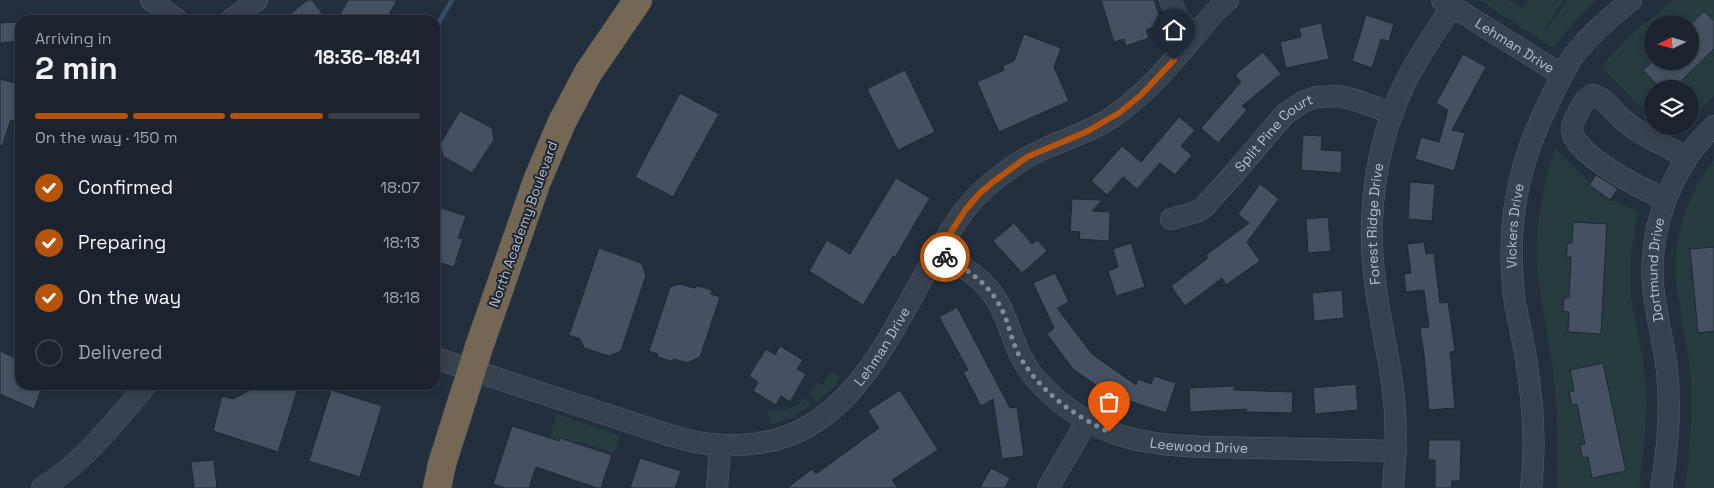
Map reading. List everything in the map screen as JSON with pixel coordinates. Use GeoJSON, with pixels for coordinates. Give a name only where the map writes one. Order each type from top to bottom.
{"type":"FeatureCollection","features":[{"type":"Feature","properties":{"kind":"highway","name":"North Academy Boulevard"},"geometry":{"type":"LineString","coordinates":[[437,480],[508,259],[537,181],[562,122],[588,73],[638,0]]}},
{"type":"Feature","properties":{"kind":"street"},"geometry":{"type":"LineString","coordinates":[[151,0],[171,15]]}},
{"type":"Feature","properties":{"kind":"street"},"geometry":{"type":"LineString","coordinates":[[238,15],[257,0]]}},
{"type":"Feature","properties":{"kind":"street"},"geometry":{"type":"LineString","coordinates":[[1170,0],[1178,18],[1195,34]]}},
{"type":"Feature","properties":{"kind":"street","name":"Lehman Drive"},"geometry":{"type":"LineString","coordinates":[[440,360],[669,436],[700,444],[720,446],[745,445],[782,439],[808,427],[832,411],[854,389],[872,364],[938,252],[963,214],[986,187],[1027,157],[1092,129],[1131,104],[1152,84],[1195,34],[1228,0]]}},
{"type":"Feature","properties":{"kind":"street","name":"Vickers Drive"},"geometry":{"type":"LineString","coordinates":[[1531,488],[1533,443],[1531,408],[1526,359],[1513,284],[1511,253],[1512,220],[1520,176],[1530,142],[1572,59],[1614,15],[1632,0]]}},
{"type":"Feature","properties":{"kind":"street","name":"Lehman Drive"},"geometry":{"type":"LineString","coordinates":[[1447,3],[1562,76]]}},
{"type":"Feature","properties":{"kind":"street","name":"Forest Ridge Drive"},"geometry":{"type":"LineString","coordinates":[[1393,488],[1396,451],[1393,391],[1374,274],[1372,208],[1378,170],[1393,114],[1412,70],[1447,3]]}},
{"type":"Feature","properties":{"kind":"street"},"geometry":{"type":"LineString","coordinates":[[1666,199],[1629,182],[1596,159],[1580,144],[1573,134],[1573,124],[1576,116],[1587,98],[1592,95],[1598,96],[1638,131],[1687,157]]}},
{"type":"Feature","properties":{"kind":"street","name":"Split Pine Court"},"geometry":{"type":"LineString","coordinates":[[1171,219],[1200,210],[1232,176],[1284,114],[1303,102],[1316,97],[1339,96],[1393,114]]}},
{"type":"Feature","properties":{"kind":"street","name":"Dortmund Drive"},"geometry":{"type":"LineString","coordinates":[[1661,488],[1668,439],[1668,388],[1664,346],[1652,274],[1657,232],[1666,199],[1687,157],[1700,139],[1714,126]]}},
{"type":"Feature","properties":{"kind":"street","name":"Leewood Drive"},"geometry":{"type":"LineString","coordinates":[[938,252],[972,273],[985,284],[996,298],[1019,355],[1046,390],[1087,421],[1109,432],[1129,439],[1168,446],[1396,451]]}},
{"type":"Feature","properties":{"kind":"street"},"geometry":{"type":"LineString","coordinates":[[42,488],[62,475],[78,461],[142,390]]}},
{"type":"Feature","properties":{"kind":"street"},"geometry":{"type":"LineString","coordinates":[[1048,488],[1087,421]]}},
{"type":"Feature","properties":{"kind":"street"},"geometry":{"type":"LineString","coordinates":[[717,488],[720,446]]}},
{"type":"Feature","properties":{"kind":"green space"},"geometry":{"type":"Polygon","coordinates":[[[1479,0],[1509,0],[1522,8],[1528,0],[1563,0],[1546,27],[1543,28],[1546,31],[1568,0],[1596,0],[1576,20],[1553,48],[1479,0]]]}},
{"type":"Feature","properties":{"kind":"green space"},"geometry":{"type":"Polygon","coordinates":[[[1673,0],[1714,0],[1714,96],[1699,110],[1699,80],[1644,80],[1644,108],[1601,67],[1629,36],[1644,24],[1644,70],[1699,70],[1699,15],[1655,15],[1673,0]]]}},
{"type":"Feature","properties":{"kind":"green space"},"geometry":{"type":"Polygon","coordinates":[[[1555,148],[1589,182],[1588,185],[1611,202],[1613,200],[1638,212],[1632,243],[1630,275],[1631,296],[1642,353],[1646,400],[1643,455],[1639,483],[1641,488],[1557,488],[1554,378],[1537,261],[1539,221],[1548,172],[1555,148]]]}},
{"type":"Feature","properties":{"kind":"green space"},"geometry":{"type":"Polygon","coordinates":[[[1714,160],[1714,488],[1685,488],[1692,397],[1689,357],[1677,288],[1676,254],[1688,205],[1704,174],[1714,160]]]}},
{"type":"Feature","properties":{"kind":"green space"},"geometry":{"type":"Polygon","coordinates":[[[833,372],[841,378],[830,391],[816,402],[809,394],[817,382],[823,385],[828,375],[833,372]]]}},
{"type":"Feature","properties":{"kind":"green space"},"geometry":{"type":"Polygon","coordinates":[[[803,397],[812,405],[792,417],[771,425],[767,411],[783,410],[792,407],[800,402],[803,397]]]}},
{"type":"Feature","properties":{"kind":"green space"},"geometry":{"type":"Polygon","coordinates":[[[557,414],[620,436],[614,453],[580,441],[576,443],[560,438],[549,472],[539,469],[557,414]]]}},
{"type":"Feature","properties":{"kind":"building"},"geometry":{"type":"Polygon","coordinates":[[[308,0],[312,0],[323,15],[288,15],[308,0]]]}},
{"type":"Feature","properties":{"kind":"building"},"geometry":{"type":"Polygon","coordinates":[[[348,0],[397,0],[389,15],[340,15],[348,0]]]}},
{"type":"Feature","properties":{"kind":"building"},"geometry":{"type":"Polygon","coordinates":[[[1101,0],[1154,0],[1162,24],[1146,30],[1149,38],[1126,46],[1124,39],[1114,42],[1101,0]]]}},
{"type":"Feature","properties":{"kind":"building"},"geometry":{"type":"Polygon","coordinates":[[[1704,11],[1714,21],[1714,49],[1699,64],[1699,16],[1704,11]]]}},
{"type":"Feature","properties":{"kind":"building"},"geometry":{"type":"Polygon","coordinates":[[[1366,15],[1394,24],[1389,41],[1381,39],[1372,68],[1352,61],[1366,15]]]}},
{"type":"Feature","properties":{"kind":"building"},"geometry":{"type":"Polygon","coordinates":[[[15,22],[15,42],[0,43],[0,23],[15,22]]]}},
{"type":"Feature","properties":{"kind":"building"},"geometry":{"type":"Polygon","coordinates":[[[1321,23],[1329,59],[1286,68],[1280,42],[1301,37],[1299,28],[1321,23]]]}},
{"type":"Feature","properties":{"kind":"building"},"geometry":{"type":"Polygon","coordinates":[[[1024,34],[1061,48],[1054,67],[1069,101],[999,132],[977,82],[1004,70],[1002,66],[1014,61],[1024,34]]]}},
{"type":"Feature","properties":{"kind":"building"},"geometry":{"type":"Polygon","coordinates":[[[1263,52],[1281,74],[1242,106],[1247,110],[1218,143],[1201,128],[1241,82],[1235,75],[1263,52]]]}},
{"type":"Feature","properties":{"kind":"building"},"geometry":{"type":"Polygon","coordinates":[[[1463,54],[1486,67],[1452,130],[1465,133],[1454,171],[1415,159],[1421,137],[1439,142],[1448,110],[1436,103],[1463,54]]]}},
{"type":"Feature","properties":{"kind":"building"},"geometry":{"type":"Polygon","coordinates":[[[905,70],[935,132],[898,150],[867,89],[905,70]]]}},
{"type":"Feature","properties":{"kind":"building"},"geometry":{"type":"Polygon","coordinates":[[[1643,70],[1692,70],[1682,80],[1652,80],[1643,70]]]}},
{"type":"Feature","properties":{"kind":"building"},"geometry":{"type":"Polygon","coordinates":[[[0,79],[15,83],[15,121],[11,120],[2,146],[0,146],[0,79]]]}},
{"type":"Feature","properties":{"kind":"building"},"geometry":{"type":"Polygon","coordinates":[[[680,93],[719,114],[673,197],[635,177],[680,93]]]}},
{"type":"Feature","properties":{"kind":"building"},"geometry":{"type":"Polygon","coordinates":[[[460,111],[492,128],[494,140],[472,173],[443,156],[440,144],[460,111]]]}},
{"type":"Feature","properties":{"kind":"building"},"geometry":{"type":"Polygon","coordinates":[[[1179,117],[1195,130],[1181,146],[1192,155],[1175,175],[1160,163],[1137,189],[1123,177],[1107,195],[1091,181],[1122,146],[1141,162],[1179,117]]]}},
{"type":"Feature","properties":{"kind":"building"},"geometry":{"type":"Polygon","coordinates":[[[1303,135],[1322,136],[1321,150],[1342,151],[1341,173],[1301,170],[1303,135]]]}},
{"type":"Feature","properties":{"kind":"building"},"geometry":{"type":"Polygon","coordinates":[[[1596,175],[1618,189],[1610,200],[1589,185],[1596,175]]]}},
{"type":"Feature","properties":{"kind":"building"},"geometry":{"type":"Polygon","coordinates":[[[896,178],[930,198],[895,257],[893,256],[863,305],[809,271],[827,240],[850,254],[896,178]]]}},
{"type":"Feature","properties":{"kind":"building"},"geometry":{"type":"Polygon","coordinates":[[[1410,182],[1435,184],[1432,221],[1408,219],[1410,182]]]}},
{"type":"Feature","properties":{"kind":"building"},"geometry":{"type":"Polygon","coordinates":[[[1260,184],[1279,199],[1247,242],[1260,261],[1226,285],[1222,278],[1185,306],[1171,286],[1208,258],[1206,255],[1249,223],[1238,214],[1260,184]]]}},
{"type":"Feature","properties":{"kind":"building"},"geometry":{"type":"Polygon","coordinates":[[[1072,199],[1102,200],[1092,211],[1110,212],[1109,241],[1079,239],[1080,232],[1070,231],[1072,199]]]}},
{"type":"Feature","properties":{"kind":"building"},"geometry":{"type":"Polygon","coordinates":[[[440,208],[466,216],[458,238],[463,239],[454,267],[440,263],[440,208]]]}},
{"type":"Feature","properties":{"kind":"building"},"geometry":{"type":"Polygon","coordinates":[[[1328,217],[1331,251],[1308,253],[1306,219],[1328,217]]]}},
{"type":"Feature","properties":{"kind":"building"},"geometry":{"type":"Polygon","coordinates":[[[1573,222],[1607,224],[1601,334],[1568,332],[1569,312],[1563,311],[1564,297],[1569,298],[1571,257],[1566,257],[1567,243],[1572,243],[1573,222]]]}},
{"type":"Feature","properties":{"kind":"building"},"geometry":{"type":"Polygon","coordinates":[[[1014,223],[1032,244],[1037,240],[1047,251],[1022,273],[993,241],[1014,223]]]}},
{"type":"Feature","properties":{"kind":"building"},"geometry":{"type":"Polygon","coordinates":[[[1424,242],[1426,254],[1434,253],[1440,303],[1448,302],[1455,351],[1450,352],[1455,408],[1429,410],[1420,328],[1429,327],[1424,290],[1406,292],[1404,274],[1411,273],[1407,244],[1424,242]]]}},
{"type":"Feature","properties":{"kind":"building"},"geometry":{"type":"Polygon","coordinates":[[[1131,243],[1145,287],[1116,296],[1108,271],[1118,267],[1113,249],[1131,243]]]}},
{"type":"Feature","properties":{"kind":"building"},"geometry":{"type":"Polygon","coordinates":[[[1714,247],[1714,331],[1698,333],[1690,249],[1714,247]]]}},
{"type":"Feature","properties":{"kind":"building"},"geometry":{"type":"Polygon","coordinates":[[[599,248],[641,263],[646,275],[621,351],[609,356],[584,348],[580,339],[569,335],[599,248]]]}},
{"type":"Feature","properties":{"kind":"building"},"geometry":{"type":"Polygon","coordinates":[[[1055,273],[1069,302],[1057,308],[1092,354],[1136,385],[1138,379],[1151,384],[1154,376],[1176,383],[1166,413],[1117,397],[1116,399],[1073,369],[1047,334],[1054,328],[1033,283],[1055,273]]]}},
{"type":"Feature","properties":{"kind":"building"},"geometry":{"type":"Polygon","coordinates":[[[680,284],[712,290],[711,294],[720,297],[700,357],[687,363],[675,359],[671,361],[657,357],[658,354],[649,351],[670,287],[680,284]]]}},
{"type":"Feature","properties":{"kind":"building"},"geometry":{"type":"Polygon","coordinates":[[[1342,290],[1344,318],[1314,321],[1312,293],[1342,290]]]}},
{"type":"Feature","properties":{"kind":"building"},"geometry":{"type":"Polygon","coordinates":[[[957,307],[1010,408],[1017,407],[1024,456],[1002,459],[993,399],[981,406],[963,372],[968,370],[939,317],[957,307]]]}},
{"type":"Feature","properties":{"kind":"building"},"geometry":{"type":"Polygon","coordinates":[[[780,346],[803,360],[797,369],[806,374],[790,402],[781,396],[776,405],[753,391],[758,382],[749,376],[766,349],[775,355],[780,346]]]}},
{"type":"Feature","properties":{"kind":"building"},"geometry":{"type":"Polygon","coordinates":[[[0,351],[15,358],[15,390],[41,390],[34,409],[0,394],[0,351]]]}},
{"type":"Feature","properties":{"kind":"building"},"geometry":{"type":"Polygon","coordinates":[[[1603,363],[1626,471],[1592,478],[1588,457],[1583,458],[1581,451],[1580,445],[1585,444],[1577,404],[1572,405],[1569,392],[1574,391],[1570,370],[1603,363]]]}},
{"type":"Feature","properties":{"kind":"building"},"geometry":{"type":"Polygon","coordinates":[[[1356,384],[1358,410],[1315,414],[1313,388],[1356,384]]]}},
{"type":"Feature","properties":{"kind":"building"},"geometry":{"type":"Polygon","coordinates":[[[1234,386],[1234,390],[1293,392],[1292,413],[1246,412],[1246,409],[1190,412],[1189,388],[1234,386]]]}},
{"type":"Feature","properties":{"kind":"building"},"geometry":{"type":"Polygon","coordinates":[[[250,390],[297,390],[278,452],[213,431],[222,396],[233,399],[250,390]]]}},
{"type":"Feature","properties":{"kind":"building"},"geometry":{"type":"Polygon","coordinates":[[[331,390],[382,406],[360,477],[309,461],[331,390]]]}},
{"type":"Feature","properties":{"kind":"building"},"geometry":{"type":"Polygon","coordinates":[[[900,390],[938,450],[892,480],[898,488],[787,488],[812,469],[816,474],[879,428],[868,411],[900,390]]]}},
{"type":"Feature","properties":{"kind":"building"},"geometry":{"type":"Polygon","coordinates":[[[512,426],[559,441],[560,438],[612,455],[601,488],[536,467],[529,488],[505,488],[493,484],[512,426]]]}},
{"type":"Feature","properties":{"kind":"building"},"geometry":{"type":"Polygon","coordinates":[[[1429,440],[1461,440],[1460,481],[1452,481],[1451,488],[1435,488],[1435,460],[1428,460],[1429,440]]]}},
{"type":"Feature","properties":{"kind":"building"},"geometry":{"type":"Polygon","coordinates":[[[640,458],[681,471],[675,488],[630,488],[640,458]]]}},
{"type":"Feature","properties":{"kind":"building"},"geometry":{"type":"Polygon","coordinates":[[[214,460],[217,488],[194,488],[191,462],[214,460]]]}},
{"type":"Feature","properties":{"kind":"building"},"geometry":{"type":"Polygon","coordinates":[[[991,468],[1010,478],[1005,488],[980,488],[991,468]]]}},
{"type":"Feature","properties":{"kind":"waterway"},"geometry":{"type":"LineString","coordinates":[[440,20],[452,0]]}},
{"type":"Feature","properties":{"kind":"way so far"},"geometry":{"type":"LineString","coordinates":[[945,257],[972,273],[985,284],[996,298],[1019,355],[1046,390],[1062,404],[1087,421],[1109,432]]}},
{"type":"Feature","properties":{"kind":"route"},"geometry":{"type":"LineString","coordinates":[[945,257],[938,252],[956,222],[986,187],[1027,157],[1086,132],[1119,113],[1141,95],[1174,60]]}}]}
